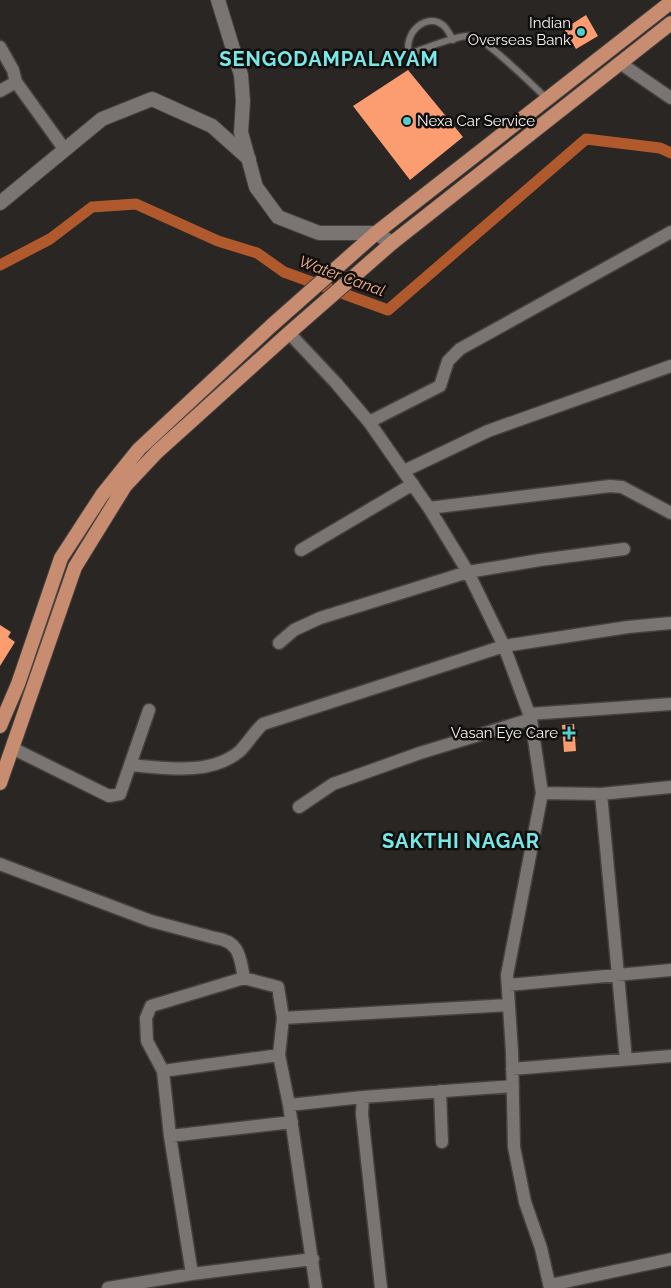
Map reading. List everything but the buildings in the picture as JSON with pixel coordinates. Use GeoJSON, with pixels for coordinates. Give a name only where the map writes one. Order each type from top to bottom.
{"type":"FeatureCollection","features":[{"type":"Feature","properties":{"kind":"main road"},"geometry":{"type":"LineString","coordinates":[[0,726],[18,684],[61,558],[102,496],[139,449],[376,233],[671,2]]}},
{"type":"Feature","properties":{"kind":"main road"},"geometry":{"type":"LineString","coordinates":[[0,783],[75,566],[125,486],[157,452],[313,311],[392,243],[671,23]]}},
{"type":"Feature","properties":{"kind":"main road"},"geometry":{"type":"LineString","coordinates":[[71,542],[84,551]]}},
{"type":"Feature","properties":{"kind":"street"},"geometry":{"type":"LineString","coordinates":[[218,0],[241,75],[243,101],[241,132],[256,187],[278,217],[319,233],[376,233],[392,243]]}},
{"type":"Feature","properties":{"kind":"street"},"geometry":{"type":"LineString","coordinates":[[0,47],[13,70],[16,82],[65,150]]}},
{"type":"Feature","properties":{"kind":"street"},"geometry":{"type":"LineString","coordinates":[[620,63],[671,98]]}},
{"type":"Feature","properties":{"kind":"street"},"geometry":{"type":"LineString","coordinates":[[0,91],[16,82]]}},
{"type":"Feature","properties":{"kind":"street"},"geometry":{"type":"LineString","coordinates":[[0,203],[102,119],[152,99],[212,126],[249,159]]}},
{"type":"Feature","properties":{"kind":"street"},"geometry":{"type":"LineString","coordinates":[[369,422],[440,386],[448,361],[460,349],[671,232]]}},
{"type":"Feature","properties":{"kind":"street"},"geometry":{"type":"LineString","coordinates":[[289,333],[336,383],[369,422],[429,508],[468,572],[504,646],[530,716],[542,793],[507,975],[514,1147],[525,1202],[541,1248],[550,1286],[671,1259]]}},
{"type":"Feature","properties":{"kind":"street"},"geometry":{"type":"LineString","coordinates":[[404,471],[488,431],[671,366]]}},
{"type":"Feature","properties":{"kind":"street"},"geometry":{"type":"LineString","coordinates":[[301,550],[413,484]]}},
{"type":"Feature","properties":{"kind":"street"},"geometry":{"type":"LineString","coordinates":[[429,508],[610,486],[622,487],[671,513]]}},
{"type":"Feature","properties":{"kind":"street"},"geometry":{"type":"LineString","coordinates":[[279,643],[294,630],[320,618],[468,572],[624,549]]}},
{"type":"Feature","properties":{"kind":"street"},"geometry":{"type":"LineString","coordinates":[[130,765],[192,769],[224,761],[241,750],[263,724],[504,646],[671,622]]}},
{"type":"Feature","properties":{"kind":"street"},"geometry":{"type":"LineString","coordinates":[[298,807],[333,784],[530,716],[671,704]]}},
{"type":"Feature","properties":{"kind":"street"},"geometry":{"type":"LineString","coordinates":[[12,748],[109,796],[120,794],[149,710]]}},
{"type":"Feature","properties":{"kind":"street"},"geometry":{"type":"LineString","coordinates":[[542,793],[601,794],[671,787]]}},
{"type":"Feature","properties":{"kind":"street"},"geometry":{"type":"LineString","coordinates":[[601,794],[626,1060]]}},
{"type":"Feature","properties":{"kind":"street"},"geometry":{"type":"LineString","coordinates":[[0,864],[151,921],[225,939],[233,945],[239,954],[244,978]]}},
{"type":"Feature","properties":{"kind":"street"},"geometry":{"type":"LineString","coordinates":[[508,985],[671,970]]}},
{"type":"Feature","properties":{"kind":"street"},"geometry":{"type":"LineString","coordinates":[[192,1274],[170,1136],[163,1071],[147,1041],[146,1018],[151,1006],[244,978],[278,986],[282,1018],[279,1055],[292,1122],[316,1288]]}},
{"type":"Feature","properties":{"kind":"street"},"geometry":{"type":"LineString","coordinates":[[282,1018],[509,1005]]}},
{"type":"Feature","properties":{"kind":"street"},"geometry":{"type":"LineString","coordinates":[[163,1071],[279,1055]]}},
{"type":"Feature","properties":{"kind":"street"},"geometry":{"type":"LineString","coordinates":[[512,1069],[671,1056]]}},
{"type":"Feature","properties":{"kind":"street"},"geometry":{"type":"LineString","coordinates":[[289,1105],[364,1097],[513,1086]]}},
{"type":"Feature","properties":{"kind":"street"},"geometry":{"type":"LineString","coordinates":[[440,1091],[442,1142]]}},
{"type":"Feature","properties":{"kind":"street"},"geometry":{"type":"LineString","coordinates":[[364,1097],[362,1114],[380,1288]]}},
{"type":"Feature","properties":{"kind":"street"},"geometry":{"type":"LineString","coordinates":[[170,1136],[292,1122]]}},
{"type":"Feature","properties":{"kind":"street"},"geometry":{"type":"LineString","coordinates":[[108,1288],[192,1274],[313,1259]]}},
{"type":"Feature","properties":{"kind":"lane"},"geometry":{"type":"LineString","coordinates":[[453,40],[440,23],[428,22],[414,29],[407,41],[407,48],[409,54],[453,40],[465,36],[477,37],[546,99]]}},
{"type":"Feature","properties":{"kind":"waterway","name":"Water Canal"},"geometry":{"type":"LineString","coordinates":[[0,265],[50,239],[92,207],[136,204],[218,241],[257,253],[284,272],[388,310],[586,139],[660,148],[671,153]]}},
{"type":"Feature","properties":{"kind":"place","name":"Indian Overseas Bank"},"geometry":{"type":"Point","coordinates":[581,32]}},
{"type":"Feature","properties":{"kind":"place","name":"Nexa Car Service"},"geometry":{"type":"Point","coordinates":[407,121]}},
{"type":"Feature","properties":{"kind":"place","name":"Vasan Eye Care"},"geometry":{"type":"Point","coordinates":[569,733]}},
{"type":"Feature","properties":{"kind":"district","name":"SENGODAMPALAYAM"},"geometry":{"type":"Point","coordinates":[329,59]}},
{"type":"Feature","properties":{"kind":"district","name":"SAKTHI NAGAR"},"geometry":{"type":"Point","coordinates":[461,841]}}]}
